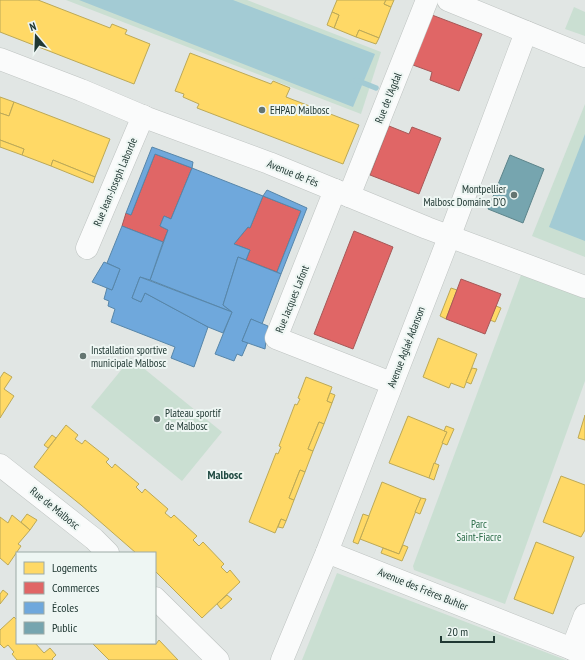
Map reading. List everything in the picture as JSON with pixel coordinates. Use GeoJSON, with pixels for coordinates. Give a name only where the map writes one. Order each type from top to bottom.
{"type":"FeatureCollection","features":[{"type":"Feature","properties":{"kind":"street","name":"Rue de l'Agdal"},"geometry":{"type":"LineString","coordinates":[[342,193],[427,0]]}},
{"type":"Feature","properties":{"kind":"street"},"geometry":{"type":"LineString","coordinates":[[448,0],[585,56]]}},
{"type":"Feature","properties":{"kind":"street","name":"Avenue Aglaé Adanson"},"geometry":{"type":"LineString","coordinates":[[282,660],[327,552],[526,32]]}},
{"type":"Feature","properties":{"kind":"street","name":"Avenue de Fès"},"geometry":{"type":"LineString","coordinates":[[0,60],[82,90],[143,116],[449,236],[585,287]]}},
{"type":"Feature","properties":{"kind":"street","name":"Rue Jean-Joseph Laborde"},"geometry":{"type":"LineString","coordinates":[[87,248],[143,116]]}},
{"type":"Feature","properties":{"kind":"street","name":"Rue Jacques Lafont"},"geometry":{"type":"LineString","coordinates":[[342,193],[276,338],[391,383]]}},
{"type":"Feature","properties":{"kind":"street","name":"Rue de Malbosc"},"geometry":{"type":"LineString","coordinates":[[0,465],[94,539],[107,552]]}},
{"type":"Feature","properties":{"kind":"street","name":"Avenue des Frères Buhler"},"geometry":{"type":"LineString","coordinates":[[327,552],[578,652]]}},
{"type":"Feature","properties":{"kind":"street"},"geometry":{"type":"LineString","coordinates":[[156,599],[218,660]]}},
{"type":"Feature","properties":{"kind":"street"},"geometry":{"type":"LineString","coordinates":[[578,652],[585,615]]}},
{"type":"Feature","properties":{"kind":"green space"},"geometry":{"type":"Polygon","coordinates":[[[66,0],[247,0],[381,52],[361,114],[66,0]]]}},
{"type":"Feature","properties":{"kind":"green space"},"geometry":{"type":"Polygon","coordinates":[[[574,7],[585,12],[585,36],[565,29],[574,7]]]}},
{"type":"Feature","properties":{"kind":"green space"},"geometry":{"type":"Polygon","coordinates":[[[585,104],[585,257],[532,236],[585,104]]]}},
{"type":"Feature","properties":{"kind":"green space","name":"Parc Saint-Fiacre"},"geometry":{"type":"Polygon","coordinates":[[[521,275],[585,298],[585,381],[505,604],[414,570],[413,566],[521,275]]]}},
{"type":"Feature","properties":{"kind":"green space","name":"Plateau sportif de Malbosc"},"geometry":{"type":"Polygon","coordinates":[[[131,358],[222,432],[182,481],[91,407],[131,358]]]}},
{"type":"Feature","properties":{"kind":"green space"},"geometry":{"type":"Polygon","coordinates":[[[337,573],[566,660],[302,660],[337,573]]]}},
{"type":"Feature","properties":{"kind":"water"},"geometry":{"type":"Polygon","coordinates":[[[79,0],[233,0],[375,54],[353,107],[79,0]]]}},
{"type":"Feature","properties":{"kind":"water"},"geometry":{"type":"Polygon","coordinates":[[[585,134],[585,241],[549,227],[585,134]]]}},
{"type":"Feature","properties":{"kind":"building: Logements"},"geometry":{"type":"Polygon","coordinates":[[[0,0],[38,0],[110,28],[112,24],[127,30],[125,34],[150,44],[134,84],[0,32],[0,0]]]}},
{"type":"Feature","properties":{"kind":"building: Logements"},"geometry":{"type":"Polygon","coordinates":[[[337,0],[386,0],[384,4],[391,7],[379,38],[359,30],[356,37],[334,28],[339,15],[332,12],[337,0]]]}},
{"type":"Feature","properties":{"kind":"building: Logements"},"geometry":{"type":"Polygon","coordinates":[[[386,0],[394,0],[391,7],[384,4],[386,0]]]}},
{"type":"Feature","properties":{"kind":"building: Logements"},"geometry":{"type":"Polygon","coordinates":[[[332,12],[339,15],[334,28],[327,25],[332,12]]]}},
{"type":"Feature","properties":{"kind":"building: Logements"},"geometry":{"type":"Polygon","coordinates":[[[359,30],[379,38],[376,44],[356,37],[359,30]]]}},
{"type":"Feature","properties":{"kind":"building: Logements","name":"EHPAD Malbosc"},"geometry":{"type":"Polygon","coordinates":[[[190,53],[271,84],[273,81],[290,88],[286,97],[359,125],[343,164],[197,108],[199,104],[183,97],[184,94],[175,91],[190,53]]]}},
{"type":"Feature","properties":{"kind":"building: Logements"},"geometry":{"type":"Polygon","coordinates":[[[0,97],[14,102],[9,116],[0,113],[0,97]]]}},
{"type":"Feature","properties":{"kind":"building: Logements"},"geometry":{"type":"Polygon","coordinates":[[[14,102],[110,139],[95,177],[53,160],[51,166],[22,155],[24,149],[0,140],[0,113],[9,116],[14,102]]]}},
{"type":"Feature","properties":{"kind":"building: Logements"},"geometry":{"type":"Polygon","coordinates":[[[0,140],[24,149],[22,155],[0,147],[0,140]]]}},
{"type":"Feature","properties":{"kind":"building: Logements"},"geometry":{"type":"Polygon","coordinates":[[[53,160],[95,177],[93,183],[51,166],[53,160]]]}},
{"type":"Feature","properties":{"kind":"building: Logements"},"geometry":{"type":"Polygon","coordinates":[[[451,288],[457,290],[446,319],[440,316],[451,288]]]}},
{"type":"Feature","properties":{"kind":"building: Logements"},"geometry":{"type":"Polygon","coordinates":[[[496,306],[501,308],[495,322],[490,320],[496,306]]]}},
{"type":"Feature","properties":{"kind":"building: Logements"},"geometry":{"type":"Polygon","coordinates":[[[438,338],[477,354],[464,388],[451,383],[449,388],[423,377],[438,338]]]}},
{"type":"Feature","properties":{"kind":"building: Logements"},"geometry":{"type":"Polygon","coordinates":[[[472,368],[477,369],[471,384],[466,382],[472,368]]]}},
{"type":"Feature","properties":{"kind":"building: Logements"},"geometry":{"type":"Polygon","coordinates":[[[4,372],[12,377],[4,389],[14,396],[0,418],[0,378],[4,372]]]}},
{"type":"Feature","properties":{"kind":"building: Logements"},"geometry":{"type":"Polygon","coordinates":[[[306,377],[332,387],[327,401],[332,403],[324,424],[319,422],[308,449],[313,451],[305,472],[300,470],[289,498],[294,500],[286,521],[281,519],[275,533],[249,522],[276,453],[278,454],[281,447],[279,446],[295,404],[297,405],[300,399],[298,398],[306,377]]]}},
{"type":"Feature","properties":{"kind":"building: Logements"},"geometry":{"type":"Polygon","coordinates":[[[330,393],[335,395],[332,403],[327,401],[330,393]]]}},
{"type":"Feature","properties":{"kind":"building: Logements"},"geometry":{"type":"Polygon","coordinates":[[[585,415],[585,440],[578,438],[585,415]]]}},
{"type":"Feature","properties":{"kind":"building: Logements"},"geometry":{"type":"Polygon","coordinates":[[[408,416],[447,432],[429,478],[389,463],[408,416]]]}},
{"type":"Feature","properties":{"kind":"building: Logements"},"geometry":{"type":"Polygon","coordinates":[[[319,422],[324,424],[313,451],[308,449],[319,422]]]}},
{"type":"Feature","properties":{"kind":"building: Logements"},"geometry":{"type":"Polygon","coordinates":[[[66,425],[78,435],[75,439],[82,444],[85,440],[109,459],[106,462],[112,468],[115,464],[139,484],[136,487],[142,493],[145,489],[168,509],[165,513],[171,518],[174,515],[197,536],[193,540],[199,546],[203,542],[224,564],[221,567],[227,573],[230,570],[240,582],[202,618],[156,572],[156,552],[135,552],[81,505],[34,467],[66,425]]]}},
{"type":"Feature","properties":{"kind":"building: Logements"},"geometry":{"type":"Polygon","coordinates":[[[446,426],[454,429],[447,445],[442,443],[447,432],[444,431],[446,426]]]}},
{"type":"Feature","properties":{"kind":"building: Logements"},"geometry":{"type":"Polygon","coordinates":[[[52,435],[56,438],[48,448],[44,445],[52,435]]]}},
{"type":"Feature","properties":{"kind":"building: Logements"},"geometry":{"type":"Polygon","coordinates":[[[434,463],[439,465],[434,480],[429,478],[434,463]]]}},
{"type":"Feature","properties":{"kind":"building: Logements"},"geometry":{"type":"Polygon","coordinates":[[[300,470],[305,472],[294,500],[289,498],[300,470]]]}},
{"type":"Feature","properties":{"kind":"building: Logements"},"geometry":{"type":"Polygon","coordinates":[[[561,476],[585,485],[585,530],[581,537],[543,522],[561,476]]]}},
{"type":"Feature","properties":{"kind":"building: Logements"},"geometry":{"type":"Polygon","coordinates":[[[382,482],[421,498],[399,554],[360,539],[382,482]]]}},
{"type":"Feature","properties":{"kind":"building: Logements"},"geometry":{"type":"Polygon","coordinates":[[[421,498],[426,499],[420,514],[415,512],[421,498]]]}},
{"type":"Feature","properties":{"kind":"building: Logements"},"geometry":{"type":"Polygon","coordinates":[[[27,514],[37,520],[30,530],[21,522],[27,514]]]}},
{"type":"Feature","properties":{"kind":"building: Logements"},"geometry":{"type":"Polygon","coordinates":[[[363,514],[369,516],[358,544],[353,542],[363,514]]]}},
{"type":"Feature","properties":{"kind":"building: Logements"},"geometry":{"type":"Polygon","coordinates":[[[12,515],[30,530],[18,544],[21,546],[8,565],[0,558],[0,517],[8,523],[12,515]]]}},
{"type":"Feature","properties":{"kind":"building: Logements"},"geometry":{"type":"Polygon","coordinates":[[[281,519],[286,521],[283,528],[278,527],[281,519]]]}},
{"type":"Feature","properties":{"kind":"building: Logements"},"geometry":{"type":"Polygon","coordinates":[[[536,542],[574,557],[553,614],[514,599],[536,542]]]}},
{"type":"Feature","properties":{"kind":"building: Logements"},"geometry":{"type":"Polygon","coordinates":[[[403,545],[408,547],[402,561],[381,553],[383,548],[399,554],[403,545]]]}},
{"type":"Feature","properties":{"kind":"building: Logements"},"geometry":{"type":"Polygon","coordinates":[[[3,590],[8,594],[0,604],[0,594],[3,590]]]}},
{"type":"Feature","properties":{"kind":"building: Logements"},"geometry":{"type":"Polygon","coordinates":[[[227,595],[232,599],[221,609],[217,604],[227,595]]]}},
{"type":"Feature","properties":{"kind":"building: Logements"},"geometry":{"type":"Polygon","coordinates":[[[14,617],[16,619],[16,644],[36,644],[44,653],[50,648],[56,655],[52,659],[53,660],[17,660],[12,654],[14,652],[8,645],[4,648],[0,644],[0,630],[14,617]]]}},
{"type":"Feature","properties":{"kind":"building: Logements"},"geometry":{"type":"Polygon","coordinates":[[[159,640],[178,660],[109,660],[93,644],[156,644],[159,640]]]}},
{"type":"Feature","properties":{"kind":"building: Commerces"},"geometry":{"type":"Polygon","coordinates":[[[432,15],[482,34],[459,91],[430,80],[432,72],[413,65],[432,15]]]}},
{"type":"Feature","properties":{"kind":"building: Commerces"},"geometry":{"type":"Polygon","coordinates":[[[389,126],[409,134],[412,127],[441,138],[419,194],[370,175],[389,126]]]}},
{"type":"Feature","properties":{"kind":"building: Commerces"},"geometry":{"type":"Polygon","coordinates":[[[155,154],[192,168],[171,219],[164,216],[160,226],[168,230],[163,242],[122,226],[126,213],[131,215],[155,154]]]}},
{"type":"Feature","properties":{"kind":"building: Commerces"},"geometry":{"type":"Polygon","coordinates":[[[263,196],[301,211],[277,272],[246,260],[250,250],[234,244],[248,227],[250,228],[263,196]]]}},
{"type":"Feature","properties":{"kind":"building: Commerces"},"geometry":{"type":"Polygon","coordinates":[[[354,231],[393,247],[353,349],[314,334],[354,231]]]}},
{"type":"Feature","properties":{"kind":"building: Commerces"},"geometry":{"type":"Polygon","coordinates":[[[461,279],[501,294],[485,334],[446,319],[461,279]]]}},
{"type":"Feature","properties":{"kind":"building: Écoles"},"geometry":{"type":"Polygon","coordinates":[[[152,147],[193,162],[192,168],[155,154],[131,215],[126,213],[152,147]]]}},
{"type":"Feature","properties":{"kind":"building: Écoles"},"geometry":{"type":"Polygon","coordinates":[[[192,168],[263,196],[250,228],[248,227],[234,244],[250,250],[246,260],[238,257],[223,305],[232,312],[150,280],[168,230],[160,226],[164,216],[171,219],[192,168]]]}},
{"type":"Feature","properties":{"kind":"building: Écoles"},"geometry":{"type":"Polygon","coordinates":[[[267,190],[307,208],[281,274],[277,272],[301,211],[263,196],[267,190]]]}},
{"type":"Feature","properties":{"kind":"building: Écoles"},"geometry":{"type":"Polygon","coordinates":[[[122,226],[163,242],[150,280],[140,277],[132,298],[141,302],[145,293],[208,327],[194,367],[171,358],[175,347],[111,322],[115,309],[108,306],[109,301],[104,299],[107,288],[112,290],[120,269],[107,263],[122,226]]]}},
{"type":"Feature","properties":{"kind":"building: Écoles"},"geometry":{"type":"Polygon","coordinates":[[[238,257],[281,274],[262,324],[251,319],[242,341],[248,342],[242,356],[237,354],[234,361],[215,354],[232,312],[223,305],[238,257]]]}},
{"type":"Feature","properties":{"kind":"building: Écoles"},"geometry":{"type":"Polygon","coordinates":[[[104,262],[120,269],[112,290],[92,282],[104,262]]]}},
{"type":"Feature","properties":{"kind":"building: Écoles"},"geometry":{"type":"Polygon","coordinates":[[[140,277],[232,312],[223,333],[208,327],[145,293],[141,302],[132,298],[140,277]]]}},
{"type":"Feature","properties":{"kind":"building: Écoles"},"geometry":{"type":"Polygon","coordinates":[[[251,319],[268,326],[265,349],[242,341],[251,319]]]}},
{"type":"Feature","properties":{"kind":"building: Public","name":"Montpellier Malbosc Domaine D'O"},"geometry":{"type":"Polygon","coordinates":[[[510,155],[544,169],[523,223],[488,209],[510,155]]]}},
{"type":"Feature","properties":{"kind":"waterway"},"geometry":{"type":"LineString","coordinates":[[356,80],[376,88]]}},
{"type":"Feature","properties":{"kind":"place","name":"EHPAD Malbosc"},"geometry":{"type":"Point","coordinates":[262,110]}},
{"type":"Feature","properties":{"kind":"place","name":"Montpellier Malbosc Domaine D'O"},"geometry":{"type":"Point","coordinates":[514,195]}},
{"type":"Feature","properties":{"kind":"place","name":"Installation sportive municipale Malbosc"},"geometry":{"type":"Point","coordinates":[83,356]}},
{"type":"Feature","properties":{"kind":"place","name":"Plateau sportif de Malbosc"},"geometry":{"type":"Point","coordinates":[157,419]}},
{"type":"Feature","properties":{"kind":"district","name":"Malbosc"},"geometry":{"type":"Point","coordinates":[225,474]}}]}
